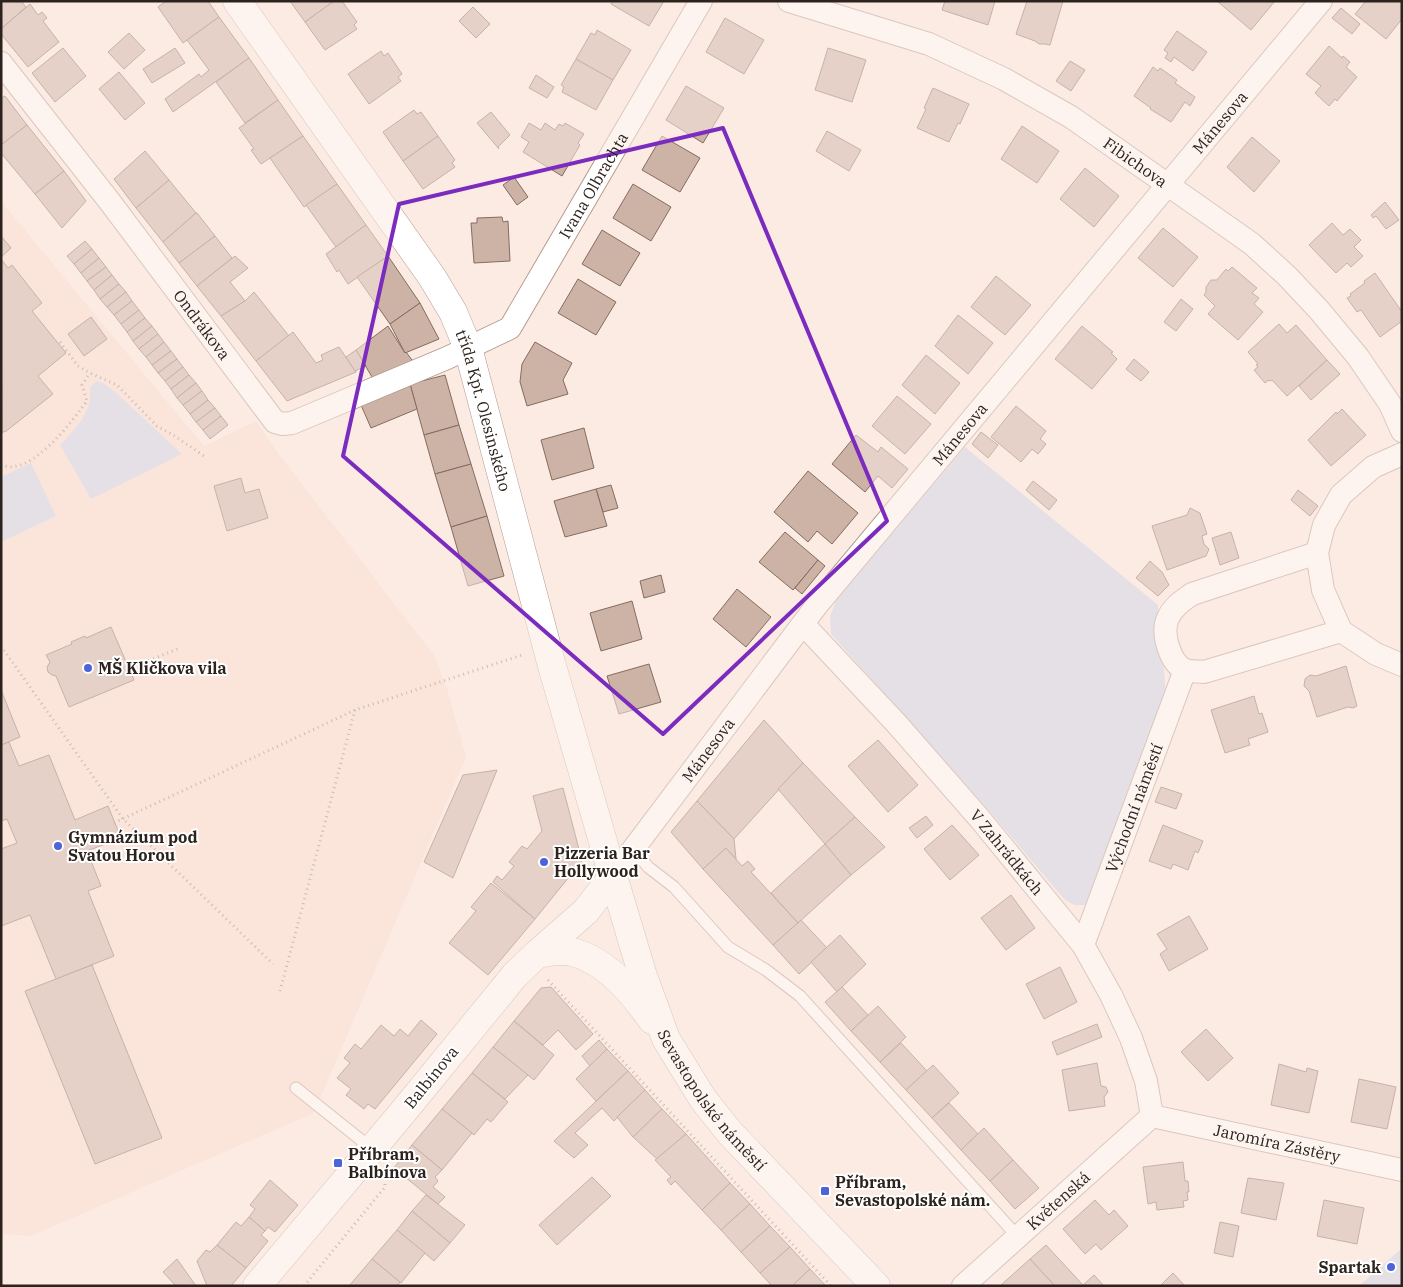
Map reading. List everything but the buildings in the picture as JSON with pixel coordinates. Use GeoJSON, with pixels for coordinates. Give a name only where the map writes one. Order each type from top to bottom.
{"type":"FeatureCollection","features":[{"type":"Feature","properties":{"kind":"main road","name":"třída Kpt. Olesinského"},"geometry":{"type":"LineString","coordinates":[[237,1],[432,277],[453,312],[468,348],[552,666],[613,876]]}},
{"type":"Feature","properties":{"kind":"main road","name":"Balbínova"},"geometry":{"type":"LineString","coordinates":[[257,1286],[378,1158],[403,1112],[515,975],[542,966],[613,876]]}},
{"type":"Feature","properties":{"kind":"main road","name":"Sevastopolské náměstí"},"geometry":{"type":"LineString","coordinates":[[613,876],[642,973],[666,1039],[703,1099],[730,1133],[876,1286]]}},
{"type":"Feature","properties":{"kind":"main road"},"geometry":{"type":"LineString","coordinates":[[542,966],[561,951],[576,953],[597,963],[630,993],[646,1011],[666,1039]]}},
{"type":"Feature","properties":{"kind":"street","name":"Ivana Olbrachta"},"geometry":{"type":"LineString","coordinates":[[468,348],[510,328],[701,1]]}},
{"type":"Feature","properties":{"kind":"street","name":"Fibichova"},"geometry":{"type":"LineString","coordinates":[[789,1],[929,44],[1004,79],[1071,117],[1168,185],[1252,244],[1320,310],[1396,402],[1402,431]]}},
{"type":"Feature","properties":{"kind":"street","name":"Mánesova"},"geometry":{"type":"LineString","coordinates":[[613,876],[803,624],[1321,1]]}},
{"type":"Feature","properties":{"kind":"street","name":"Ondrákova"},"geometry":{"type":"LineString","coordinates":[[1,63],[110,202],[275,422],[283,424],[292,423],[468,348]]}},
{"type":"Feature","properties":{"kind":"street"},"geometry":{"type":"LineString","coordinates":[[1402,454],[1373,467],[1340,495],[1324,525],[1317,552],[1323,590],[1341,630],[1376,654],[1402,665]]}},
{"type":"Feature","properties":{"kind":"street"},"geometry":{"type":"LineString","coordinates":[[1317,552],[1192,594],[1176,605],[1167,619],[1166,640],[1173,658],[1185,670],[1204,672],[1341,630]]}},
{"type":"Feature","properties":{"kind":"street","name":"V Zahrádkách"},"geometry":{"type":"LineString","coordinates":[[803,624],[896,723],[980,819],[1083,945],[1131,1038],[1146,1081],[1152,1116]]}},
{"type":"Feature","properties":{"kind":"street","name":"Východní náměstí"},"geometry":{"type":"LineString","coordinates":[[1083,945],[1185,670]]}},
{"type":"Feature","properties":{"kind":"street","name":"Květenská"},"geometry":{"type":"LineString","coordinates":[[963,1286],[1152,1116]]}},
{"type":"Feature","properties":{"kind":"street","name":"Jaromíra Zástěry"},"geometry":{"type":"LineString","coordinates":[[1152,1116],[1402,1170]]}},
{"type":"Feature","properties":{"kind":"lane"},"geometry":{"type":"LineString","coordinates":[[633,848],[648,867],[674,887],[728,947],[766,970],[800,996],[1018,1237]]}},
{"type":"Feature","properties":{"kind":"lane"},"geometry":{"type":"LineString","coordinates":[[296,1088],[378,1158]]}},
{"type":"Feature","properties":{"kind":"path"},"geometry":{"type":"LineString","coordinates":[[60,342],[78,366],[117,385],[157,426],[204,456]]}},
{"type":"Feature","properties":{"kind":"path"},"geometry":{"type":"LineString","coordinates":[[1,464],[16,466],[30,460],[64,431],[86,401],[82,385],[90,373]]}},
{"type":"Feature","properties":{"kind":"path"},"geometry":{"type":"LineString","coordinates":[[1,646],[123,819],[272,964]]}},
{"type":"Feature","properties":{"kind":"path"},"geometry":{"type":"LineString","coordinates":[[130,668],[180,648]]}},
{"type":"Feature","properties":{"kind":"path"},"geometry":{"type":"LineString","coordinates":[[114,823],[356,710],[529,652]]}},
{"type":"Feature","properties":{"kind":"path"},"geometry":{"type":"LineString","coordinates":[[280,991],[356,710]]}},
{"type":"Feature","properties":{"kind":"path"},"geometry":{"type":"LineString","coordinates":[[542,966],[831,1286]]}},
{"type":"Feature","properties":{"kind":"path"},"geometry":{"type":"LineString","coordinates":[[304,1286],[385,1187],[378,1158]]}},
{"type":"Feature","properties":{"kind":"highlighted area"},"geometry":{"type":"Polygon","coordinates":[[[723,128],[887,521],[663,734],[343,456],[399,204],[723,128]]]}},
{"type":"Feature","properties":{"kind":"shaded area"},"geometry":{"type":"Polygon","coordinates":[[[1,201],[204,446],[256,421],[278,453],[434,655],[447,688],[466,757],[314,1113],[31,1236],[1,1234],[1,201]]]}},
{"type":"Feature","properties":{"kind":"shaded area"},"geometry":{"type":"Polygon","coordinates":[[[96,381],[105,384],[114,391],[182,454],[91,499],[60,445],[82,420],[89,405],[90,388],[96,381]]]}},
{"type":"Feature","properties":{"kind":"shaded area"},"geometry":{"type":"Polygon","coordinates":[[[965,447],[1158,605],[1165,696],[1092,897],[1084,905],[1074,905],[1064,899],[986,807],[831,634],[830,616],[837,599],[965,447]]]}},
{"type":"Feature","properties":{"kind":"shaded area"},"geometry":{"type":"Polygon","coordinates":[[[31,463],[56,516],[1,542],[1,477],[31,463]]]}},
{"type":"Feature","properties":{"kind":"shaded area","name":"Spartak"},"geometry":{"type":"Polygon","coordinates":[[[1402,1248],[1402,1286],[1359,1286],[1402,1248]]]}},
{"type":"Feature","properties":{"kind":"place","name":"MŠ Kličkova vila"},"geometry":{"type":"Point","coordinates":[88,668]}},
{"type":"Feature","properties":{"kind":"place","name":"Gymnázium pod Svatou Horou"},"geometry":{"type":"Point","coordinates":[58,846]}},
{"type":"Feature","properties":{"kind":"place","name":"Pizzeria Bar Hollywood"},"geometry":{"type":"Point","coordinates":[544,862]}},
{"type":"Feature","properties":{"kind":"place","name":"Příbram, Balbínova"},"geometry":{"type":"Point","coordinates":[338,1163]}},
{"type":"Feature","properties":{"kind":"place","name":"Příbram, Sevastopolské nám."},"geometry":{"type":"Point","coordinates":[825,1191]}},
{"type":"Feature","properties":{"kind":"place","name":"Spartak"},"geometry":{"type":"Point","coordinates":[1391,1267]}}]}
